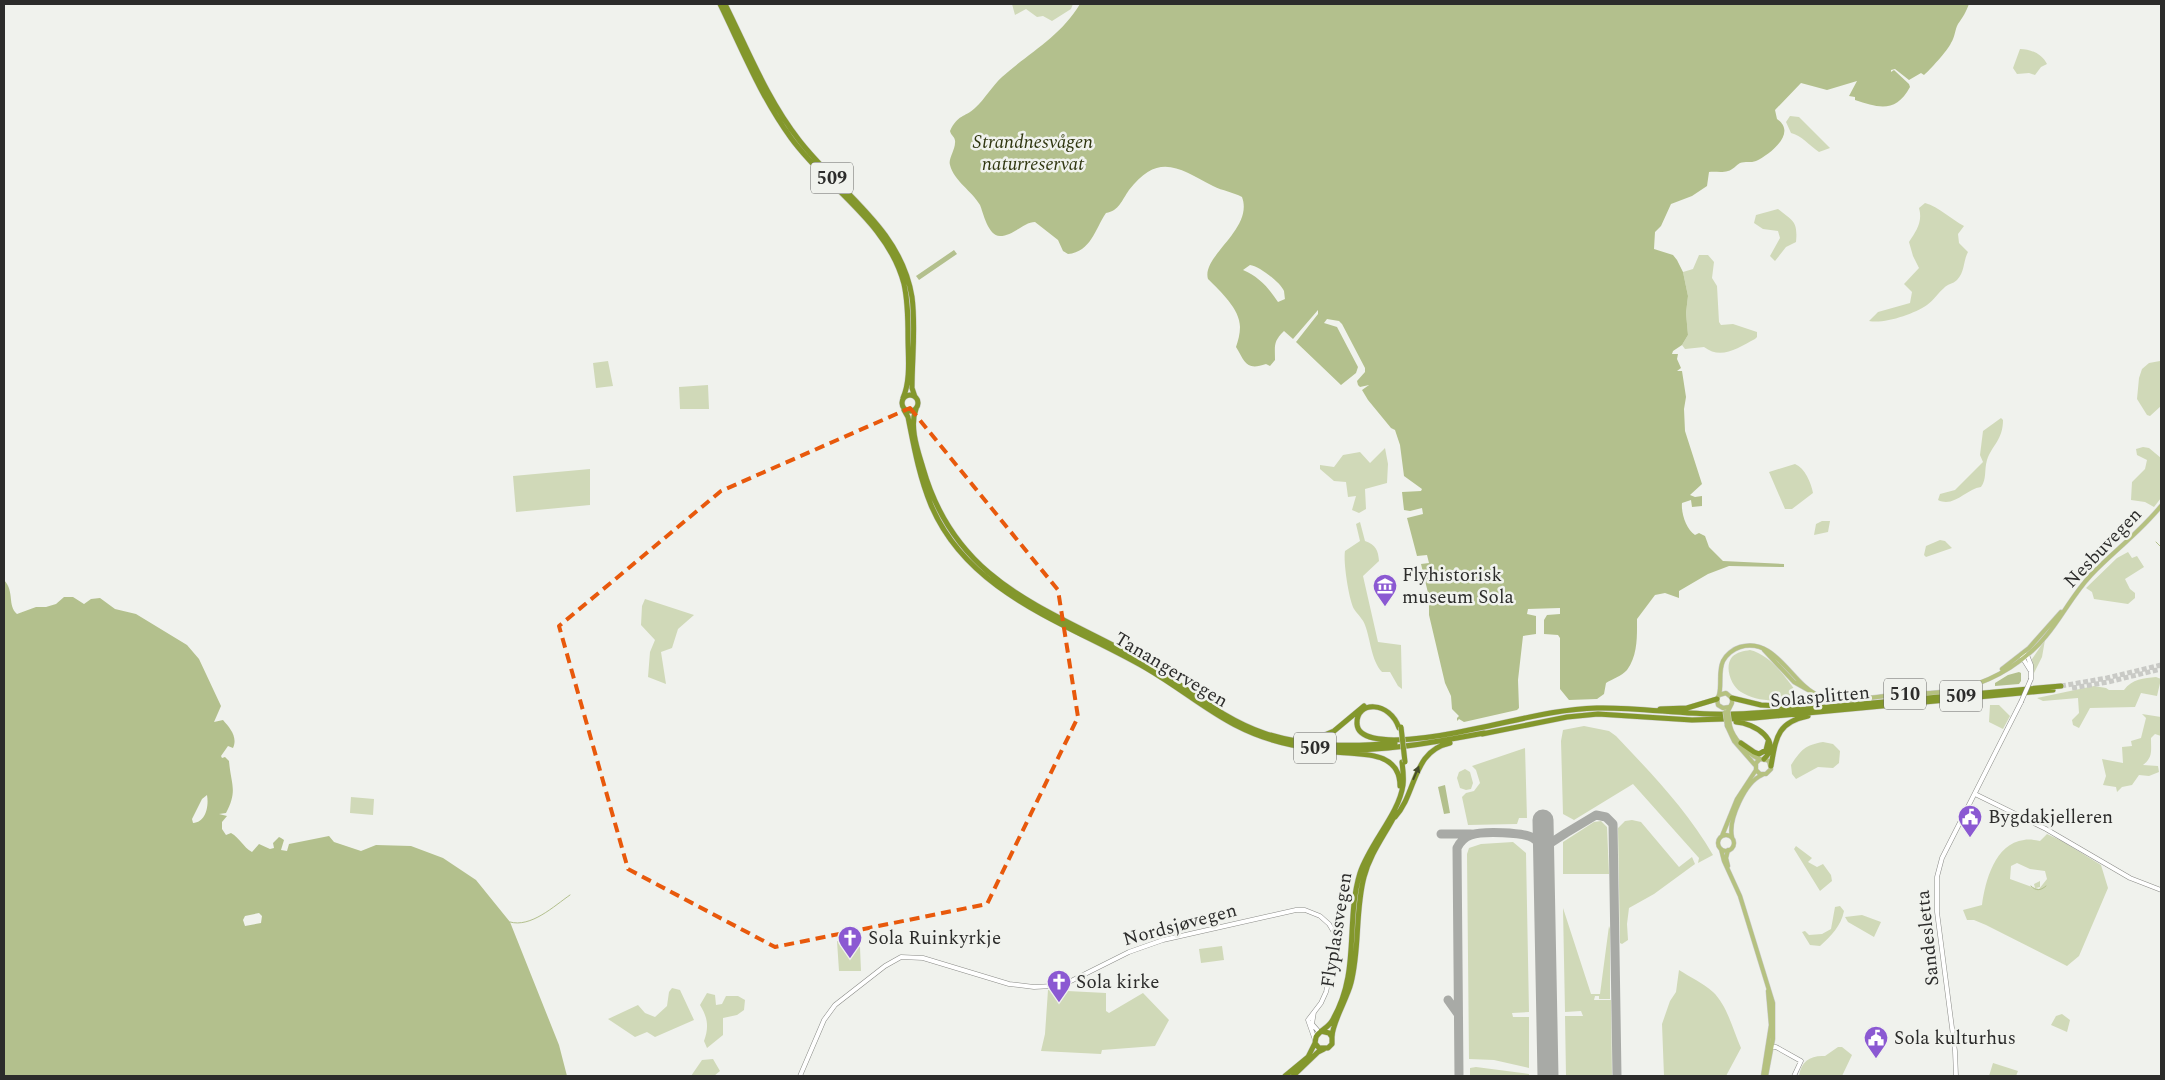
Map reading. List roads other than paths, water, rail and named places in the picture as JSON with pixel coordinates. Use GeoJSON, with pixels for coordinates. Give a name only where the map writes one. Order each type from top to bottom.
{"type":"FeatureCollection","features":[{"type":"Feature","properties":{"kind":"highway","name":"509"},"geometry":{"type":"LineString","coordinates":[[720,4],[763,92],[786,131],[808,160],[874,228],[894,258],[904,284],[908,311],[907,383],[901,404],[904,410]]}},
{"type":"Feature","properties":{"kind":"highway","name":"509"},"geometry":{"type":"LineString","coordinates":[[725,4],[769,93],[791,130],[812,157],[878,224],[890,240],[901,261],[910,287],[912,304],[912,388],[918,403],[916,409]]}},
{"type":"Feature","properties":{"kind":"highway"},"geometry":{"type":"LineString","coordinates":[[903,398],[909,395],[915,397]]}},
{"type":"Feature","properties":{"kind":"highway"},"geometry":{"type":"LineString","coordinates":[[904,410],[910,412],[916,409]]}},
{"type":"Feature","properties":{"kind":"highway","name":"Tanangervegen"},"geometry":{"type":"LineString","coordinates":[[916,409],[914,421],[916,442],[924,473],[935,502],[952,534],[980,565],[1034,606],[1138,658],[1162,672],[1212,708],[1266,734],[1302,742],[1344,745],[1398,743],[1435,737]]}},
{"type":"Feature","properties":{"kind":"highway","name":"Tanangervegen"},"geometry":{"type":"LineString","coordinates":[[904,410],[908,417],[920,474],[936,516],[957,548],[990,580],[1032,610],[1148,670],[1226,721],[1264,738],[1294,745],[1337,749],[1375,749],[1432,743],[1484,733]]}},
{"type":"Feature","properties":{"kind":"highway","name":"Solasplitten"},"geometry":{"type":"LineString","coordinates":[[2061,688],[1830,711],[1728,712],[1824,707],[2061,688]]}},
{"type":"Feature","properties":{"kind":"highway","name":"509"},"geometry":{"type":"LineString","coordinates":[[1400,727],[1394,716],[1380,707],[1368,708],[1360,714],[1357,724],[1361,732],[1376,739],[1395,740],[1435,737],[1570,710],[1687,708],[1718,697]]}},
{"type":"Feature","properties":{"kind":"highway","name":"509"},"geometry":{"type":"LineString","coordinates":[[1732,698],[1762,705],[1824,707]]}},
{"type":"Feature","properties":{"kind":"highway","name":"509"},"geometry":{"type":"LineString","coordinates":[[1266,734],[1300,738],[1320,736],[1341,726],[1362,707],[1374,703],[1387,706],[1393,710],[1400,727],[1406,786],[1395,816]]}},
{"type":"Feature","properties":{"kind":"highway","name":"509"},"geometry":{"type":"LineString","coordinates":[[1620,708],[1692,714],[1728,712]]}},
{"type":"Feature","properties":{"kind":"highway","name":"509"},"geometry":{"type":"LineString","coordinates":[[1771,766],[1774,743],[1785,725],[1798,718],[1830,711]]}},
{"type":"Feature","properties":{"kind":"highway","name":"509"},"geometry":{"type":"LineString","coordinates":[[1706,720],[1728,712]]}},
{"type":"Feature","properties":{"kind":"highway","name":"509"},"geometry":{"type":"LineString","coordinates":[[1395,816],[1406,800],[1416,772],[1427,755],[1445,744],[1484,733],[1567,716],[1598,714],[1745,722],[1760,729],[1766,737]]}},
{"type":"Feature","properties":{"kind":"highway"},"geometry":{"type":"LineString","coordinates":[[1740,743],[1754,752],[1762,753],[1768,745],[1766,737]]}},
{"type":"Feature","properties":{"kind":"highway"},"geometry":{"type":"LineString","coordinates":[[1762,759],[1769,754],[1771,747],[1766,737]]}},
{"type":"Feature","properties":{"kind":"highway","name":"509"},"geometry":{"type":"LineString","coordinates":[[1294,745],[1312,751],[1368,755],[1386,759],[1395,767],[1399,777],[1400,787],[1396,806]]}},
{"type":"Feature","properties":{"kind":"highway","name":"509"},"geometry":{"type":"LineString","coordinates":[[1396,806],[1403,786],[1404,762]]}},
{"type":"Feature","properties":{"kind":"highway","name":"Flyplassvegen"},"geometry":{"type":"LineString","coordinates":[[1286,1076],[1308,1057],[1320,1032],[1331,1022],[1347,983],[1352,954],[1356,896],[1364,863],[1396,806]]}},
{"type":"Feature","properties":{"kind":"highway","name":"Flyplassvegen"},"geometry":{"type":"LineString","coordinates":[[1293,1076],[1318,1052],[1332,1044],[1333,1030],[1348,995],[1353,974],[1364,878],[1375,849],[1395,816]]}},
{"type":"Feature","properties":{"kind":"highway"},"geometry":{"type":"LineString","coordinates":[[1320,1032],[1329,1033],[1332,1038]]}},
{"type":"Feature","properties":{"kind":"highway"},"geometry":{"type":"LineString","coordinates":[[1315,1041],[1319,1048],[1325,1049]]}},
{"type":"Feature","properties":{"kind":"main road","name":"Nesbuvegen"},"geometry":{"type":"LineString","coordinates":[[1720,678],[1723,661],[1734,650],[1746,646],[1764,650],[1775,656],[1810,691],[1828,698],[1842,700],[1967,687],[1998,673],[2024,656],[2047,636],[2065,608],[2091,575],[2136,536],[2161,506]]}},
{"type":"Feature","properties":{"kind":"main road"},"geometry":{"type":"LineString","coordinates":[[1720,678],[1726,693],[1732,698],[1728,712],[1731,737],[1763,775]]}},
{"type":"Feature","properties":{"kind":"main road","name":"510"},"geometry":{"type":"LineString","coordinates":[[1718,697],[1720,678]]}},
{"type":"Feature","properties":{"kind":"main road"},"geometry":{"type":"LineString","coordinates":[[1726,693],[1718,697],[1718,705],[1728,712]]}},
{"type":"Feature","properties":{"kind":"main road"},"geometry":{"type":"LineString","coordinates":[[1728,869],[1726,858],[1728,850],[1733,846],[1731,827],[1740,801],[1754,781],[1770,771],[1771,766],[1769,762],[1740,743],[1729,726]]}},
{"type":"Feature","properties":{"kind":"main road"},"geometry":{"type":"LineString","coordinates":[[1762,759],[1755,767],[1737,799],[1718,842],[1742,902],[1768,987],[1774,1014],[1771,1047],[1765,1076]]}},
{"type":"Feature","properties":{"kind":"main road"},"geometry":{"type":"LineString","coordinates":[[1722,836],[1732,837]]}},
{"type":"Feature","properties":{"kind":"main road"},"geometry":{"type":"LineString","coordinates":[[1721,849],[1728,850]]}},
{"type":"Feature","properties":{"kind":"street","name":"Sandesletta"},"geometry":{"type":"LineString","coordinates":[[1960,1076],[1938,922],[1936,882],[1940,864],[2031,679],[2031,672],[2024,656]]}},
{"type":"Feature","properties":{"kind":"street"},"geometry":{"type":"LineString","coordinates":[[1975,792],[2046,828],[2130,878],[2161,890]]}},
{"type":"Feature","properties":{"kind":"street","name":"Nordsjøvegen"},"geometry":{"type":"LineString","coordinates":[[800,1076],[824,1020],[835,1005],[885,966],[905,957],[923,958],[1009,984],[1034,987],[1053,986],[1070,981],[1129,952],[1163,940],[1296,910],[1305,910],[1326,920],[1333,930],[1335,940],[1328,984],[1323,999],[1308,1020],[1315,1041]]}},
{"type":"Feature","properties":{"kind":"street"},"geometry":{"type":"LineString","coordinates":[[1314,1012],[1312,1024],[1320,1032]]}},
{"type":"Feature","properties":{"kind":"street"},"geometry":{"type":"LineString","coordinates":[[1771,1047],[1785,1051],[1801,1061],[1794,1076]]}},
{"type":"Feature","properties":{"kind":"street","name":"Sandesletta"},"geometry":{"type":"LineString","coordinates":[[1956,1076],[1957,1065]]}},
{"type":"Feature","properties":{"kind":"waterway"},"geometry":{"type":"LineString","coordinates":[[2156,542],[2161,547]]}},
{"type":"Feature","properties":{"kind":"waterway"},"geometry":{"type":"LineString","coordinates":[[2031,886],[2038,890],[2046,886]]}},
{"type":"Feature","properties":{"kind":"waterway"},"geometry":{"type":"LineString","coordinates":[[510,922],[518,923],[534,919],[570,895]]}},
{"type":"Feature","properties":{"kind":"tunnel"},"geometry":{"type":"LineString","coordinates":[[2061,686],[2107,678],[2161,665]]}},
{"type":"Feature","properties":{"kind":"tunnel"},"geometry":{"type":"LineString","coordinates":[[2072,688],[2108,682],[2161,669]]}},
{"type":"Feature","properties":{"kind":"place","name":"Flyhistorisk museum Sola"},"geometry":{"type":"Point","coordinates":[1385,607]}},
{"type":"Feature","properties":{"kind":"place","name":"Bygdakjelleren"},"geometry":{"type":"Point","coordinates":[1970,838]}},
{"type":"Feature","properties":{"kind":"place","name":"Sola Ruinkyrkje"},"geometry":{"type":"Point","coordinates":[850,959]}},
{"type":"Feature","properties":{"kind":"place","name":"Sola kirke"},"geometry":{"type":"Point","coordinates":[1059,1003]}},
{"type":"Feature","properties":{"kind":"place","name":"Sola kulturhus"},"geometry":{"type":"Point","coordinates":[1876,1059]}},
{"type":"Feature","properties":{"kind":"park label","name":"Strandnesvågen naturreservat"},"geometry":{"type":"Point","coordinates":[1033,153]}}]}
